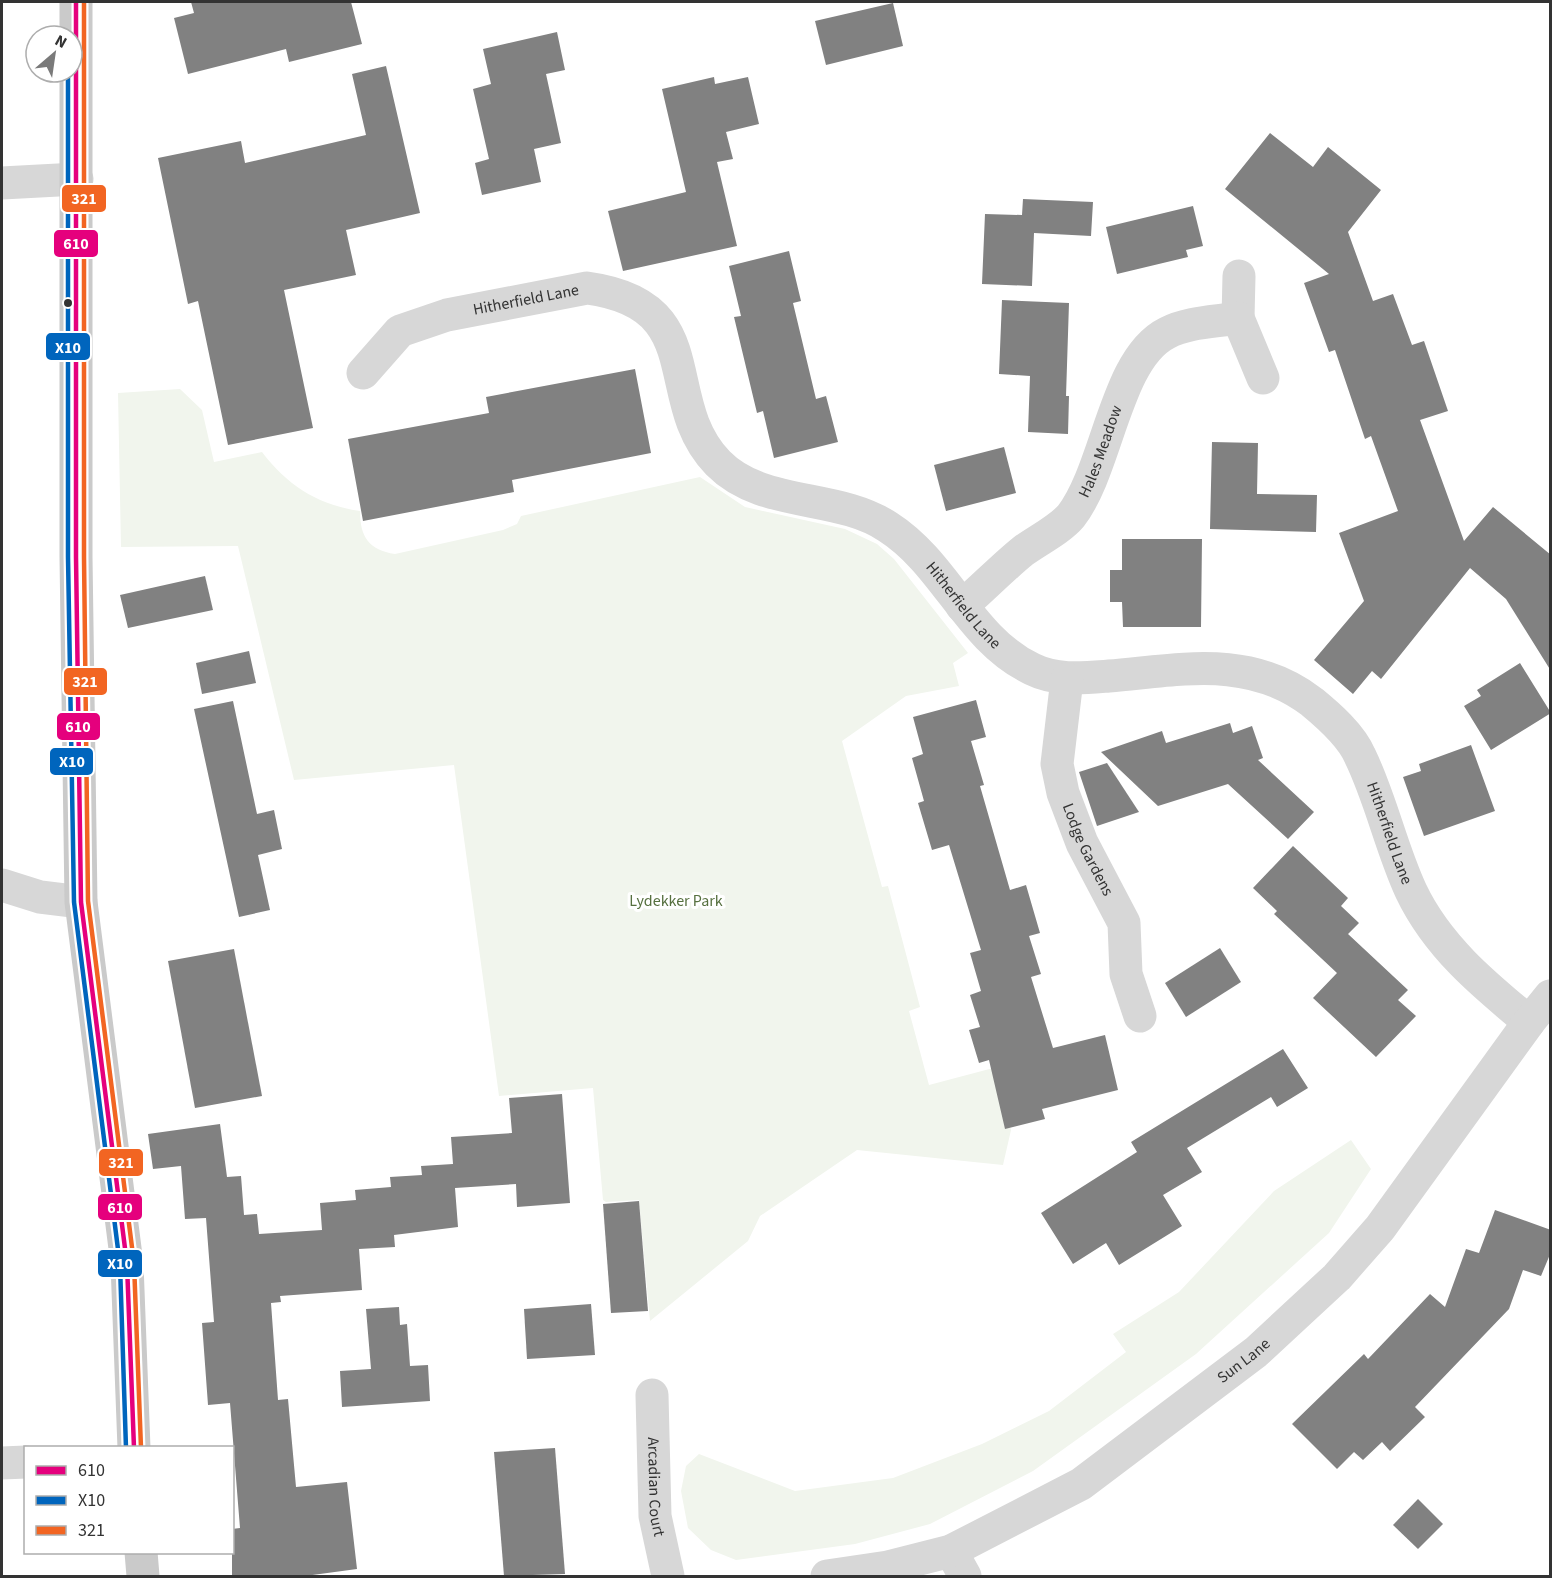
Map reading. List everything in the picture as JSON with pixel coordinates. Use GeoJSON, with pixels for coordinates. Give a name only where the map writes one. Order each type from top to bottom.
{"type":"FeatureCollection","features":[{"type":"Feature","properties":{"kind":"main road"},"geometry":{"type":"LineString","coordinates":[[76,2],[75,556],[81,902],[127,1264],[134,1446]]}},
{"type":"Feature","properties":{"kind":"main road"},"geometry":{"type":"LineString","coordinates":[[141,1554],[143,1576]]}},
{"type":"Feature","properties":{"kind":"street"},"geometry":{"type":"LineString","coordinates":[[2,183],[77,179]]}},
{"type":"Feature","properties":{"kind":"street"},"geometry":{"type":"LineString","coordinates":[[1239,276],[1238,318],[1263,378]]}},
{"type":"Feature","properties":{"kind":"street","name":"Hitherfield Lane"},"geometry":{"type":"LineString","coordinates":[[363,373],[400,331],[447,315],[587,288],[605,290],[627,298],[647,311],[669,334],[695,426],[703,445],[719,465],[742,481],[768,491],[852,510],[885,524],[908,541],[996,646],[1034,671],[1067,679],[1221,667],[1254,673],[1286,686],[1311,702],[1339,727],[1359,753],[1411,891],[1446,947],[1475,976],[1529,1022]]}},
{"type":"Feature","properties":{"kind":"street","name":"Hales Meadow"},"geometry":{"type":"LineString","coordinates":[[962,606],[1023,551],[1070,517],[1093,477],[1131,372],[1148,349],[1166,333],[1194,324],[1238,318]]}},
{"type":"Feature","properties":{"kind":"street","name":"Lodge Gardens"},"geometry":{"type":"LineString","coordinates":[[1067,679],[1058,742],[1057,764],[1061,783],[1082,843],[1124,923],[1126,974],[1140,1016]]}},
{"type":"Feature","properties":{"kind":"street"},"geometry":{"type":"LineString","coordinates":[[2,885],[40,897],[81,902]]}},
{"type":"Feature","properties":{"kind":"street","name":"Sun Lane"},"geometry":{"type":"LineString","coordinates":[[827,1576],[888,1567],[958,1564],[1081,1484],[1256,1352],[1337,1277],[1380,1228],[1529,1022],[1551,996]]}},
{"type":"Feature","properties":{"kind":"street","name":"Arcadian Court"},"geometry":{"type":"LineString","coordinates":[[652,1395],[656,1516],[668,1576]]}},
{"type":"Feature","properties":{"kind":"street"},"geometry":{"type":"LineString","coordinates":[[2,1463],[24,1462]]}},
{"type":"Feature","properties":{"kind":"green space","name":"Lydekker Park"},"geometry":{"type":"Polygon","coordinates":[[[180,389],[202,410],[214,462],[262,452],[282,475],[305,492],[331,504],[360,511],[364,535],[372,545],[386,552],[395,554],[503,530],[517,524],[521,516],[700,477],[745,507],[845,529],[877,544],[894,559],[968,653],[953,663],[959,686],[906,696],[842,741],[882,887],[888,886],[920,1007],[909,1011],[929,1085],[997,1067],[1011,1130],[1003,1165],[857,1150],[760,1216],[748,1241],[650,1321],[639,1200],[606,1202],[603,1200],[593,1088],[499,1096],[454,765],[294,780],[238,546],[121,547],[118,393],[180,389]]]}},
{"type":"Feature","properties":{"kind":"green space"},"geometry":{"type":"Polygon","coordinates":[[[1351,1140],[1371,1169],[1329,1233],[1196,1354],[1033,1471],[930,1524],[855,1544],[736,1560],[711,1550],[688,1528],[681,1491],[686,1466],[699,1454],[795,1491],[893,1478],[982,1444],[1049,1411],[1126,1352],[1113,1334],[1179,1292],[1274,1191],[1351,1140]]]}},
{"type":"Feature","properties":{"kind":"building"},"geometry":{"type":"Polygon","coordinates":[[[191,2],[351,2],[362,44],[289,62],[286,49],[188,74],[174,18],[194,13],[191,2]]]}},
{"type":"Feature","properties":{"kind":"building"},"geometry":{"type":"Polygon","coordinates":[[[893,3],[903,46],[826,65],[815,21],[893,3]]]}},
{"type":"Feature","properties":{"kind":"building"},"geometry":{"type":"Polygon","coordinates":[[[557,32],[565,70],[546,74],[561,143],[534,149],[541,182],[482,195],[475,163],[489,159],[473,89],[491,84],[483,49],[557,32]]]}},
{"type":"Feature","properties":{"kind":"building"},"geometry":{"type":"Polygon","coordinates":[[[386,66],[420,213],[346,230],[356,275],[284,290],[313,428],[228,445],[198,301],[188,304],[158,158],[241,141],[245,163],[366,135],[352,74],[386,66]]]}},
{"type":"Feature","properties":{"kind":"building"},"geometry":{"type":"Polygon","coordinates":[[[714,77],[715,84],[748,77],[759,124],[726,132],[733,159],[717,162],[737,246],[623,271],[608,211],[686,192],[662,89],[714,77]]]}},
{"type":"Feature","properties":{"kind":"building"},"geometry":{"type":"Polygon","coordinates":[[[1270,133],[1313,167],[1328,147],[1381,190],[1348,232],[1373,301],[1393,294],[1412,345],[1424,341],[1448,411],[1420,420],[1464,541],[1493,507],[1551,555],[1551,671],[1506,599],[1470,568],[1381,679],[1372,671],[1353,694],[1314,660],[1364,601],[1339,533],[1398,511],[1371,436],[1365,439],[1335,350],[1329,352],[1304,283],[1329,274],[1225,189],[1270,133]]]}},
{"type":"Feature","properties":{"kind":"building"},"geometry":{"type":"Polygon","coordinates":[[[1023,199],[1093,202],[1091,236],[1034,233],[1032,286],[982,284],[985,214],[1022,215],[1023,199]]]}},
{"type":"Feature","properties":{"kind":"building"},"geometry":{"type":"Polygon","coordinates":[[[1193,206],[1203,246],[1186,250],[1188,257],[1117,274],[1106,227],[1193,206]]]}},
{"type":"Feature","properties":{"kind":"building"},"geometry":{"type":"Polygon","coordinates":[[[789,251],[801,301],[793,303],[816,399],[826,396],[838,442],[774,458],[763,411],[757,413],[734,317],[741,316],[729,266],[789,251]]]}},
{"type":"Feature","properties":{"kind":"building"},"geometry":{"type":"Polygon","coordinates":[[[1002,300],[1069,303],[1066,396],[1069,396],[1068,434],[1028,432],[1030,376],[999,374],[1002,300]]]}},
{"type":"Feature","properties":{"kind":"building"},"geometry":{"type":"Polygon","coordinates":[[[635,369],[651,453],[512,480],[514,492],[363,521],[348,439],[489,413],[486,397],[635,369]]]}},
{"type":"Feature","properties":{"kind":"building"},"geometry":{"type":"Polygon","coordinates":[[[1212,442],[1258,443],[1257,494],[1317,495],[1316,532],[1210,529],[1212,442]]]}},
{"type":"Feature","properties":{"kind":"building"},"geometry":{"type":"Polygon","coordinates":[[[1004,447],[1016,493],[946,511],[934,465],[1004,447]]]}},
{"type":"Feature","properties":{"kind":"building"},"geometry":{"type":"Polygon","coordinates":[[[1122,539],[1202,539],[1201,627],[1123,627],[1122,602],[1110,602],[1110,570],[1122,570],[1122,539]]]}},
{"type":"Feature","properties":{"kind":"building"},"geometry":{"type":"Polygon","coordinates":[[[205,576],[213,610],[128,628],[120,595],[205,576]]]}},
{"type":"Feature","properties":{"kind":"building"},"geometry":{"type":"Polygon","coordinates":[[[249,651],[256,683],[202,694],[196,663],[249,651]]]}},
{"type":"Feature","properties":{"kind":"building"},"geometry":{"type":"Polygon","coordinates":[[[1520,663],[1551,713],[1491,750],[1464,706],[1481,696],[1477,690],[1520,663]]]}},
{"type":"Feature","properties":{"kind":"building"},"geometry":{"type":"Polygon","coordinates":[[[976,700],[986,737],[971,741],[984,785],[980,786],[1010,890],[1026,885],[1040,933],[1029,936],[1041,974],[1031,977],[1053,1048],[1105,1035],[1118,1090],[1042,1109],[1045,1119],[1005,1129],[989,1060],[979,1063],[969,1030],[980,1027],[970,995],[981,991],[970,953],[981,950],[949,845],[932,850],[918,803],[924,801],[912,758],[923,754],[913,717],[976,700]]]}},
{"type":"Feature","properties":{"kind":"building"},"geometry":{"type":"Polygon","coordinates":[[[233,701],[257,814],[274,810],[282,849],[258,855],[270,910],[239,917],[194,709],[233,701]]]}},
{"type":"Feature","properties":{"kind":"building"},"geometry":{"type":"Polygon","coordinates":[[[1230,723],[1233,733],[1252,726],[1263,758],[1258,760],[1314,812],[1288,839],[1228,784],[1158,806],[1101,752],[1162,731],[1166,743],[1230,723]]]}},
{"type":"Feature","properties":{"kind":"building"},"geometry":{"type":"Polygon","coordinates":[[[1471,745],[1495,811],[1424,836],[1403,777],[1421,771],[1419,764],[1471,745]]]}},
{"type":"Feature","properties":{"kind":"building"},"geometry":{"type":"Polygon","coordinates":[[[1107,763],[1139,812],[1097,826],[1079,772],[1107,763]]]}},
{"type":"Feature","properties":{"kind":"building"},"geometry":{"type":"Polygon","coordinates":[[[1293,846],[1348,898],[1341,906],[1359,923],[1348,934],[1408,990],[1398,1000],[1416,1016],[1376,1057],[1313,998],[1337,973],[1274,914],[1277,911],[1253,888],[1293,846]]]}},
{"type":"Feature","properties":{"kind":"building"},"geometry":{"type":"Polygon","coordinates":[[[1220,948],[1241,982],[1186,1017],[1165,983],[1220,948]]]}},
{"type":"Feature","properties":{"kind":"building"},"geometry":{"type":"Polygon","coordinates":[[[234,949],[262,1096],[195,1108],[168,961],[234,949]]]}},
{"type":"Feature","properties":{"kind":"building"},"geometry":{"type":"Polygon","coordinates":[[[1283,1049],[1308,1088],[1277,1107],[1271,1097],[1187,1148],[1202,1172],[1163,1195],[1182,1226],[1119,1265],[1106,1243],[1073,1264],[1041,1213],[1137,1152],[1131,1142],[1283,1049]]]}},
{"type":"Feature","properties":{"kind":"building"},"geometry":{"type":"Polygon","coordinates":[[[562,1094],[570,1203],[517,1207],[516,1184],[455,1188],[458,1227],[394,1235],[395,1247],[359,1249],[362,1290],[280,1296],[281,1302],[271,1303],[278,1400],[288,1399],[296,1487],[347,1482],[357,1569],[305,1576],[232,1576],[234,1529],[240,1528],[230,1403],[208,1405],[202,1323],[214,1322],[206,1218],[185,1219],[181,1166],[153,1169],[148,1134],[220,1124],[227,1177],[241,1176],[244,1215],[257,1214],[259,1234],[322,1230],[320,1203],[356,1200],[355,1190],[391,1187],[390,1177],[422,1175],[421,1166],[453,1164],[451,1137],[512,1133],[509,1098],[562,1094]]]}},
{"type":"Feature","properties":{"kind":"building"},"geometry":{"type":"Polygon","coordinates":[[[639,1201],[648,1311],[611,1313],[603,1204],[639,1201]]]}},
{"type":"Feature","properties":{"kind":"building"},"geometry":{"type":"Polygon","coordinates":[[[1495,1210],[1551,1230],[1551,1252],[1541,1276],[1523,1270],[1509,1309],[1415,1407],[1425,1417],[1390,1451],[1382,1442],[1363,1460],[1354,1452],[1337,1469],[1292,1424],[1364,1354],[1368,1359],[1430,1294],[1445,1307],[1466,1249],[1479,1253],[1495,1210]]]}},
{"type":"Feature","properties":{"kind":"building"},"geometry":{"type":"Polygon","coordinates":[[[591,1304],[595,1355],[527,1359],[524,1309],[591,1304]]]}},
{"type":"Feature","properties":{"kind":"building"},"geometry":{"type":"Polygon","coordinates":[[[399,1307],[400,1325],[407,1324],[410,1366],[428,1365],[430,1401],[342,1407],[340,1371],[371,1369],[366,1309],[399,1307]]]}},
{"type":"Feature","properties":{"kind":"building"},"geometry":{"type":"Polygon","coordinates":[[[555,1448],[565,1574],[504,1576],[494,1452],[555,1448]]]}},
{"type":"Feature","properties":{"kind":"building"},"geometry":{"type":"Polygon","coordinates":[[[1418,1499],[1443,1524],[1418,1549],[1393,1525],[1418,1499]]]}},
{"type":"Feature","properties":{"kind":"transit line","name":"610"},"geometry":{"type":"LineString","coordinates":[[76,2],[76,557],[81,902],[127,1264],[134,1446]]}},
{"type":"Feature","properties":{"kind":"transit line","name":"321"},"geometry":{"type":"LineString","coordinates":[[84,2],[84,557],[88,901],[134,1263],[141,1446]]}},
{"type":"Feature","properties":{"kind":"transit line","name":"X10"},"geometry":{"type":"LineString","coordinates":[[68,84],[68,557],[74,902],[120,1265],[126,1446]]}}]}
